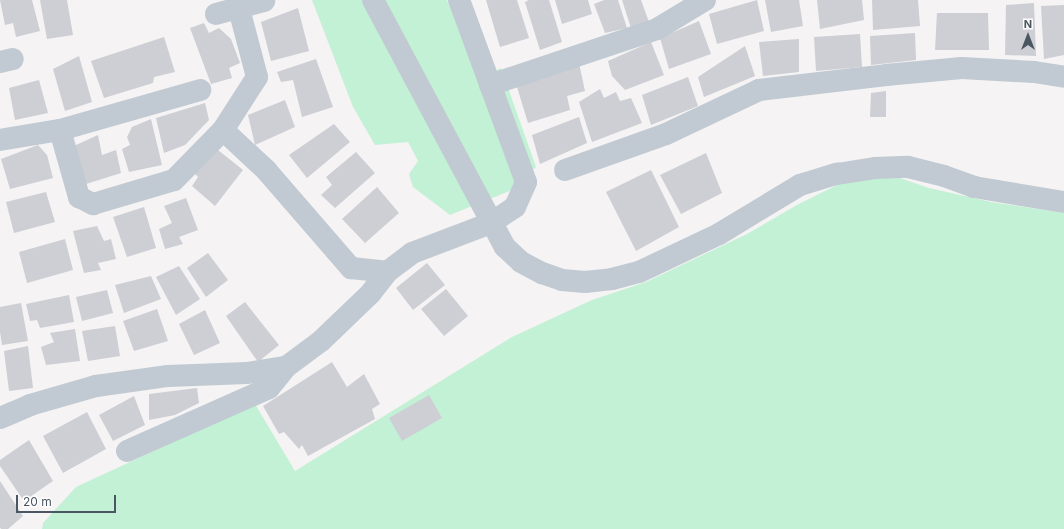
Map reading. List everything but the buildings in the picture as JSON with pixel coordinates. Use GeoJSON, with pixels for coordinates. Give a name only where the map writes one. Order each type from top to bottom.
{"type":"FeatureCollection","features":[{"type":"Feature","properties":{"kind":"street"},"geometry":{"type":"LineString","coordinates":[[373,0],[505,247],[521,262],[542,273],[562,280],[585,282],[612,279],[639,272],[719,234],[800,185],[838,174],[875,168],[908,167],[944,176],[974,187],[1064,202]]}},
{"type":"Feature","properties":{"kind":"street"},"geometry":{"type":"LineString","coordinates":[[127,451],[270,388],[286,367],[327,336],[370,294],[387,272],[412,253],[491,223],[515,207],[526,182],[459,0]]}},
{"type":"Feature","properties":{"kind":"street"},"geometry":{"type":"LineString","coordinates":[[490,84],[657,29],[705,0]]}},
{"type":"Feature","properties":{"kind":"street"},"geometry":{"type":"LineString","coordinates":[[216,14],[264,1]]}},
{"type":"Feature","properties":{"kind":"street"},"geometry":{"type":"LineString","coordinates":[[60,130],[79,197],[93,204],[174,180],[223,130],[257,77],[239,9]]}},
{"type":"Feature","properties":{"kind":"street"},"geometry":{"type":"LineString","coordinates":[[565,170],[666,134],[759,90],[886,75],[962,68],[1034,72],[1064,77]]}},
{"type":"Feature","properties":{"kind":"street"},"geometry":{"type":"LineString","coordinates":[[0,140],[60,130],[200,90]]}},
{"type":"Feature","properties":{"kind":"street"},"geometry":{"type":"LineString","coordinates":[[223,130],[266,170],[351,268],[387,272]]}},
{"type":"Feature","properties":{"kind":"street"},"geometry":{"type":"LineString","coordinates":[[0,418],[30,405],[96,386],[168,376],[247,373],[286,367]]}},
{"type":"Feature","properties":{"kind":"green space"},"geometry":{"type":"Polygon","coordinates":[[[312,0],[447,0],[480,78],[501,68],[536,167],[512,190],[450,215],[413,187],[409,174],[418,161],[408,142],[375,145],[353,107],[312,0]]]}},
{"type":"Feature","properties":{"kind":"green space"},"geometry":{"type":"Polygon","coordinates":[[[897,177],[929,188],[991,202],[1064,213],[1064,529],[42,529],[43,523],[76,487],[255,404],[295,471],[512,337],[592,300],[646,282],[747,234],[797,205],[839,184],[866,178],[897,177]]]}}]}
